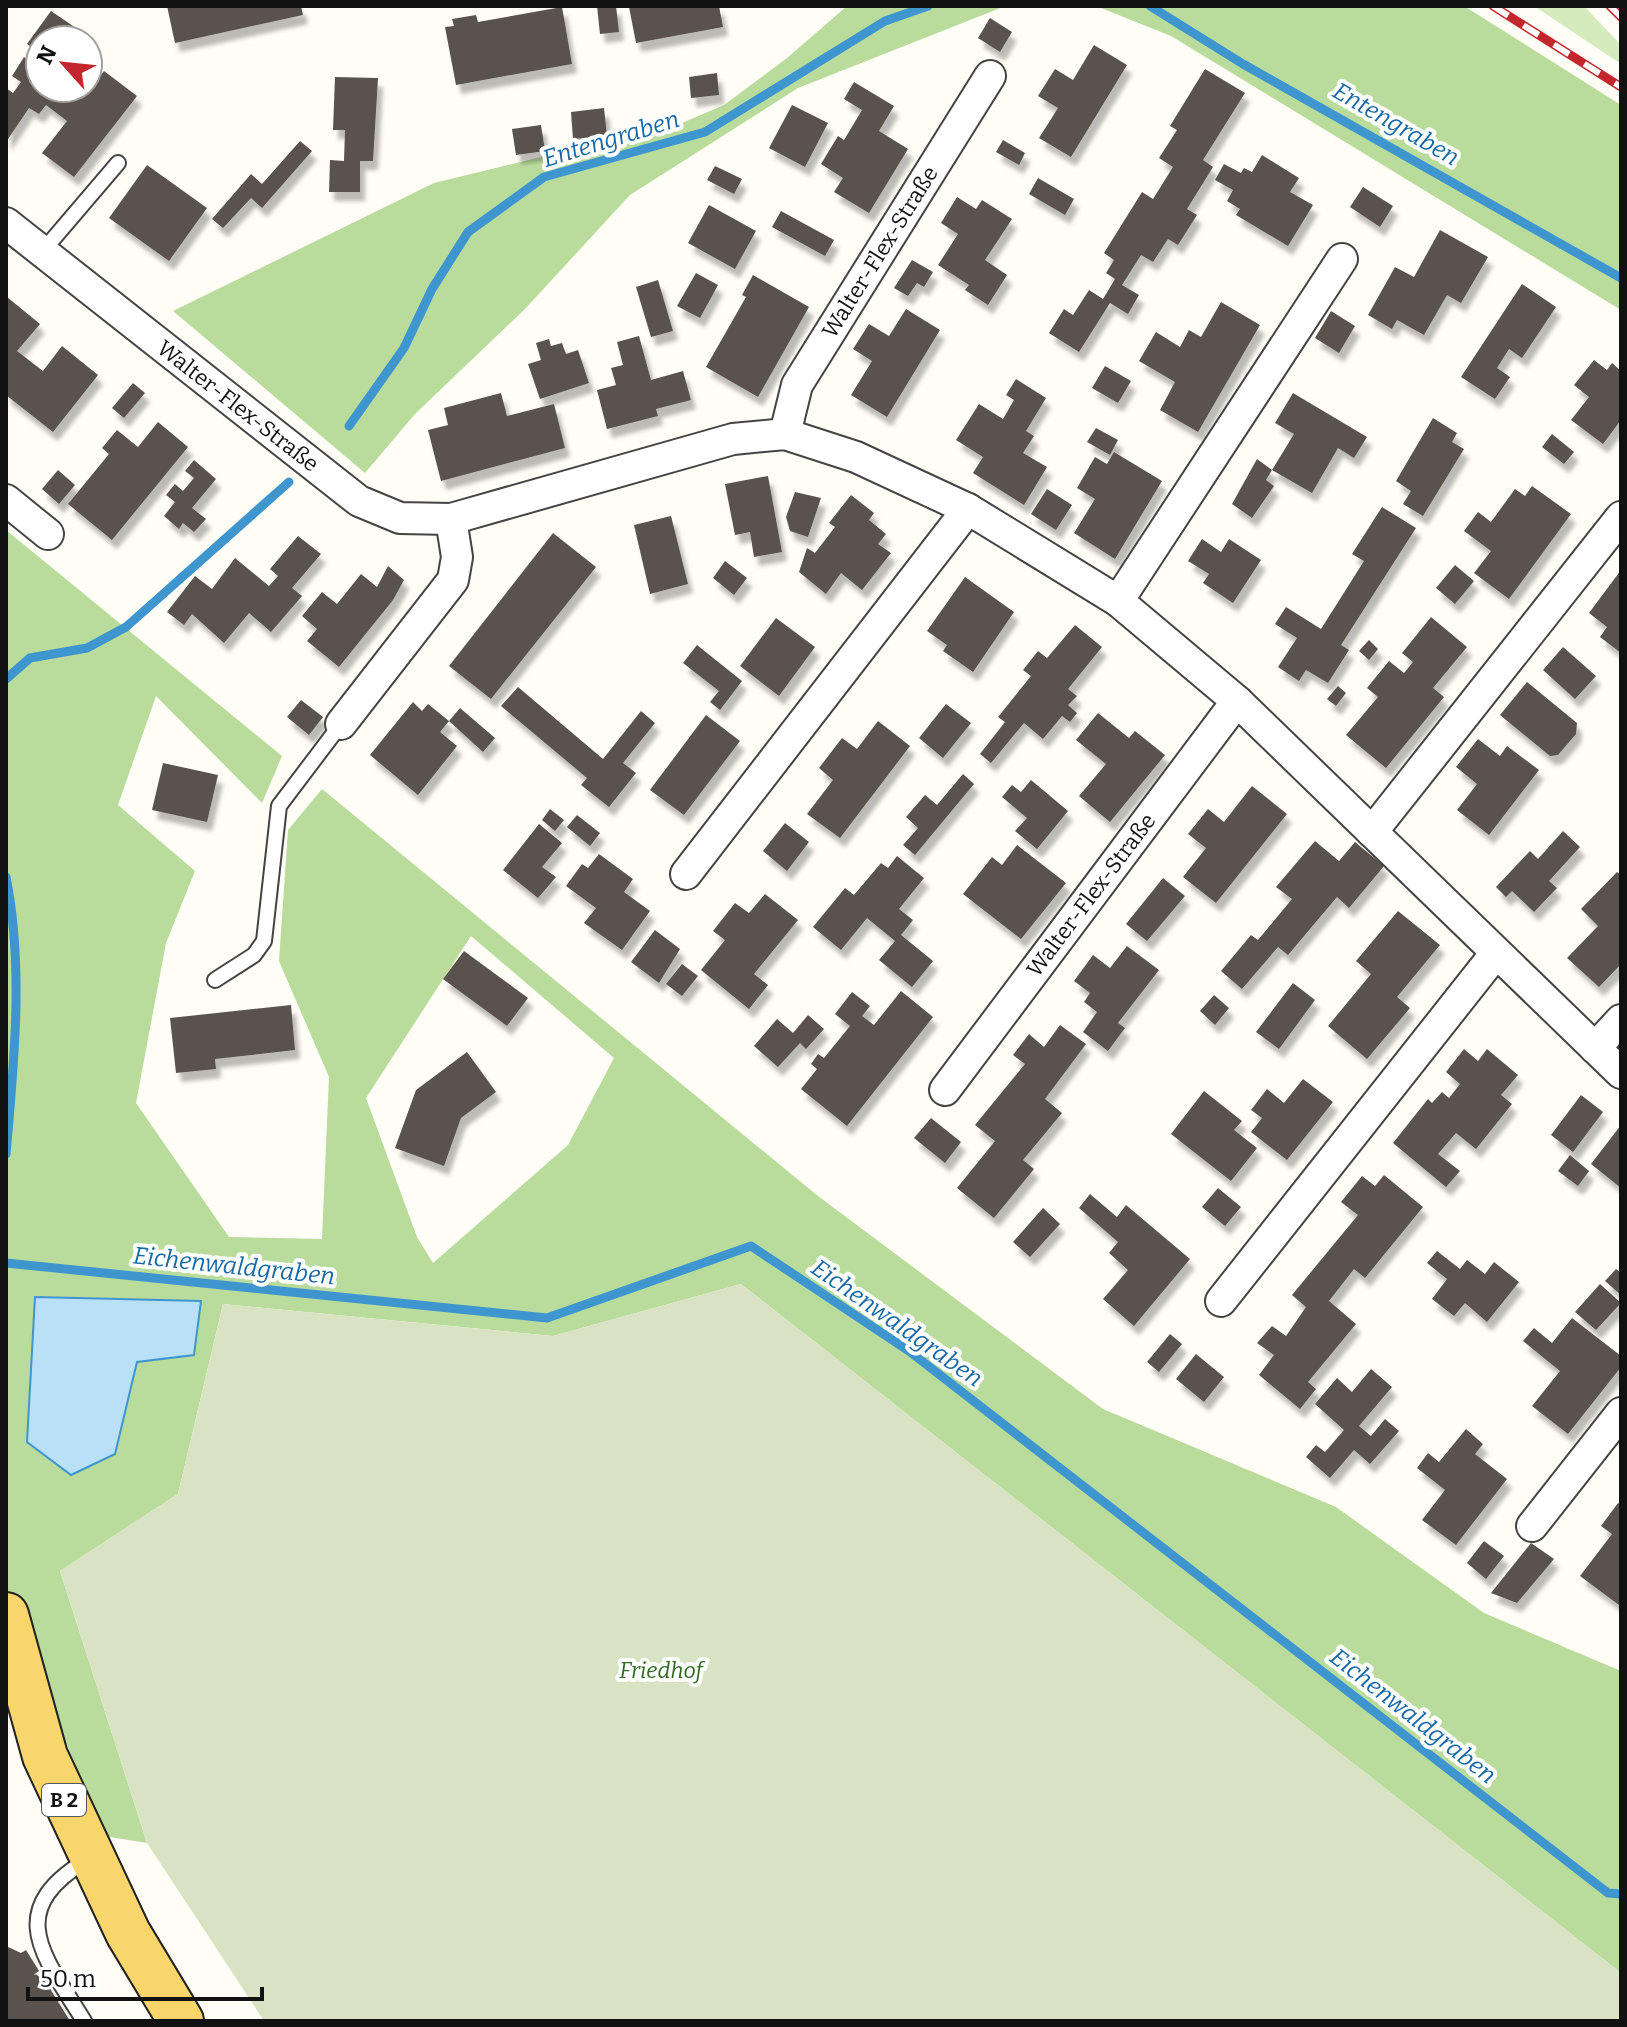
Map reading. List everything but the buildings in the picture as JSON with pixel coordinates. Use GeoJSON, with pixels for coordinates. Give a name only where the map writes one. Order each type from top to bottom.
{"type":"FeatureCollection","features":[{"type":"Feature","properties":{"kind":"main road","name":"B 2"},"geometry":{"type":"LineString","coordinates":[[6,1615],[45,1756],[128,1933],[181,2021]]}},
{"type":"Feature","properties":{"kind":"street","name":"Walter-Flex-Straße"},"geometry":{"type":"LineString","coordinates":[[785,434],[797,385],[990,76]]}},
{"type":"Feature","properties":{"kind":"street","name":"Walter-Flex-Straße"},"geometry":{"type":"LineString","coordinates":[[6,223],[359,501],[400,518],[451,519],[733,439],[785,434],[856,457],[968,509],[1118,601],[1237,701],[1621,1073]]}},
{"type":"Feature","properties":{"kind":"street"},"geometry":{"type":"LineString","coordinates":[[1118,601],[1342,259]]}},
{"type":"Feature","properties":{"kind":"street"},"geometry":{"type":"LineString","coordinates":[[6,500],[48,534]]}},
{"type":"Feature","properties":{"kind":"street"},"geometry":{"type":"LineString","coordinates":[[686,874],[968,509]]}},
{"type":"Feature","properties":{"kind":"street"},"geometry":{"type":"LineString","coordinates":[[1372,832],[1621,517]]}},
{"type":"Feature","properties":{"kind":"street"},"geometry":{"type":"LineString","coordinates":[[341,724],[453,580],[457,557],[451,519]]}},
{"type":"Feature","properties":{"kind":"street","name":"Walter-Flex-Straße"},"geometry":{"type":"LineString","coordinates":[[945,1090],[1237,701]]}},
{"type":"Feature","properties":{"kind":"street"},"geometry":{"type":"LineString","coordinates":[[1221,1301],[1496,953]]}},
{"type":"Feature","properties":{"kind":"street"},"geometry":{"type":"LineString","coordinates":[[1595,1048],[1621,1020]]}},
{"type":"Feature","properties":{"kind":"street"},"geometry":{"type":"LineString","coordinates":[[1532,1526],[1621,1413]]}},
{"type":"Feature","properties":{"kind":"lane"},"geometry":{"type":"LineString","coordinates":[[42,252],[118,163]]}},
{"type":"Feature","properties":{"kind":"lane"},"geometry":{"type":"LineString","coordinates":[[215,980],[254,955],[264,941],[279,806],[341,724]]}},
{"type":"Feature","properties":{"kind":"lane"},"geometry":{"type":"LineString","coordinates":[[84,2021],[46,1960],[36,1924],[42,1900],[57,1878],[91,1858]]}},
{"type":"Feature","properties":{"kind":"green space"},"geometry":{"type":"Polygon","coordinates":[[[847,6],[1016,6],[1003,7],[798,88],[630,195],[525,309],[415,414],[365,473],[173,311],[434,183],[682,123],[724,105],[787,58],[847,6]]]}},
{"type":"Feature","properties":{"kind":"green space"},"geometry":{"type":"Polygon","coordinates":[[[1096,6],[1464,6],[1621,105],[1621,310],[1171,36],[1096,6]]]}},
{"type":"Feature","properties":{"kind":"green space"},"geometry":{"type":"Polygon","coordinates":[[[1534,6],[1584,6],[1621,45],[1621,64],[1534,6]]]}},
{"type":"Feature","properties":{"kind":"green space"},"geometry":{"type":"Polygon","coordinates":[[[6,530],[282,756],[262,803],[156,696],[118,805],[195,871],[166,943],[136,1103],[229,1237],[322,1239],[329,1077],[279,961],[288,830],[322,789],[818,1196],[1103,1409],[1336,1507],[1484,1613],[1621,1671],[1621,1973],[741,1284],[553,1336],[223,1304],[178,1494],[60,1571],[147,1843],[104,1836],[22,1634],[6,1651],[6,530]],[[471,936],[366,1098],[417,1237],[433,1263],[568,1145],[614,1058],[471,936]],[[35,1297],[115,1454],[137,1362],[35,1297]]]}},
{"type":"Feature","properties":{"kind":"green space","name":"Friedhof"},"geometry":{"type":"Polygon","coordinates":[[[741,1284],[1621,1973],[1621,2021],[264,2021],[147,1843],[60,1571],[178,1494],[223,1304],[553,1336],[741,1284]]]}},
{"type":"Feature","properties":{"kind":"water"},"geometry":{"type":"Polygon","coordinates":[[[35,1297],[201,1301],[194,1355],[137,1362],[115,1454],[71,1475],[27,1442],[35,1297]]]}},
{"type":"Feature","properties":{"kind":"waterway","name":"Entengraben"},"geometry":{"type":"LineString","coordinates":[[349,426],[404,348],[432,289],[468,232],[544,177],[705,132],[885,21],[928,6]]}},
{"type":"Feature","properties":{"kind":"waterway","name":"Entengraben"},"geometry":{"type":"LineString","coordinates":[[1150,6],[1243,64],[1621,278]]}},
{"type":"Feature","properties":{"kind":"waterway","name":"Entengraben"},"geometry":{"type":"LineString","coordinates":[[6,679],[30,658],[87,648],[126,627],[289,482]]}},
{"type":"Feature","properties":{"kind":"waterway","name":"Entengraben"},"geometry":{"type":"LineString","coordinates":[[6,877],[16,980],[6,1154]]}},
{"type":"Feature","properties":{"kind":"waterway","name":"Eichenwaldgraben"},"geometry":{"type":"LineString","coordinates":[[6,1263],[547,1318],[751,1246],[909,1351],[1608,1893],[1621,1894]]}},
{"type":"Feature","properties":{"kind":"railway"},"geometry":{"type":"LineString","coordinates":[[1493,6],[1621,87]]}},
{"type":"Feature","properties":{"kind":"railway"},"geometry":{"type":"LineString","coordinates":[[1610,6],[1621,17]]}}]}
